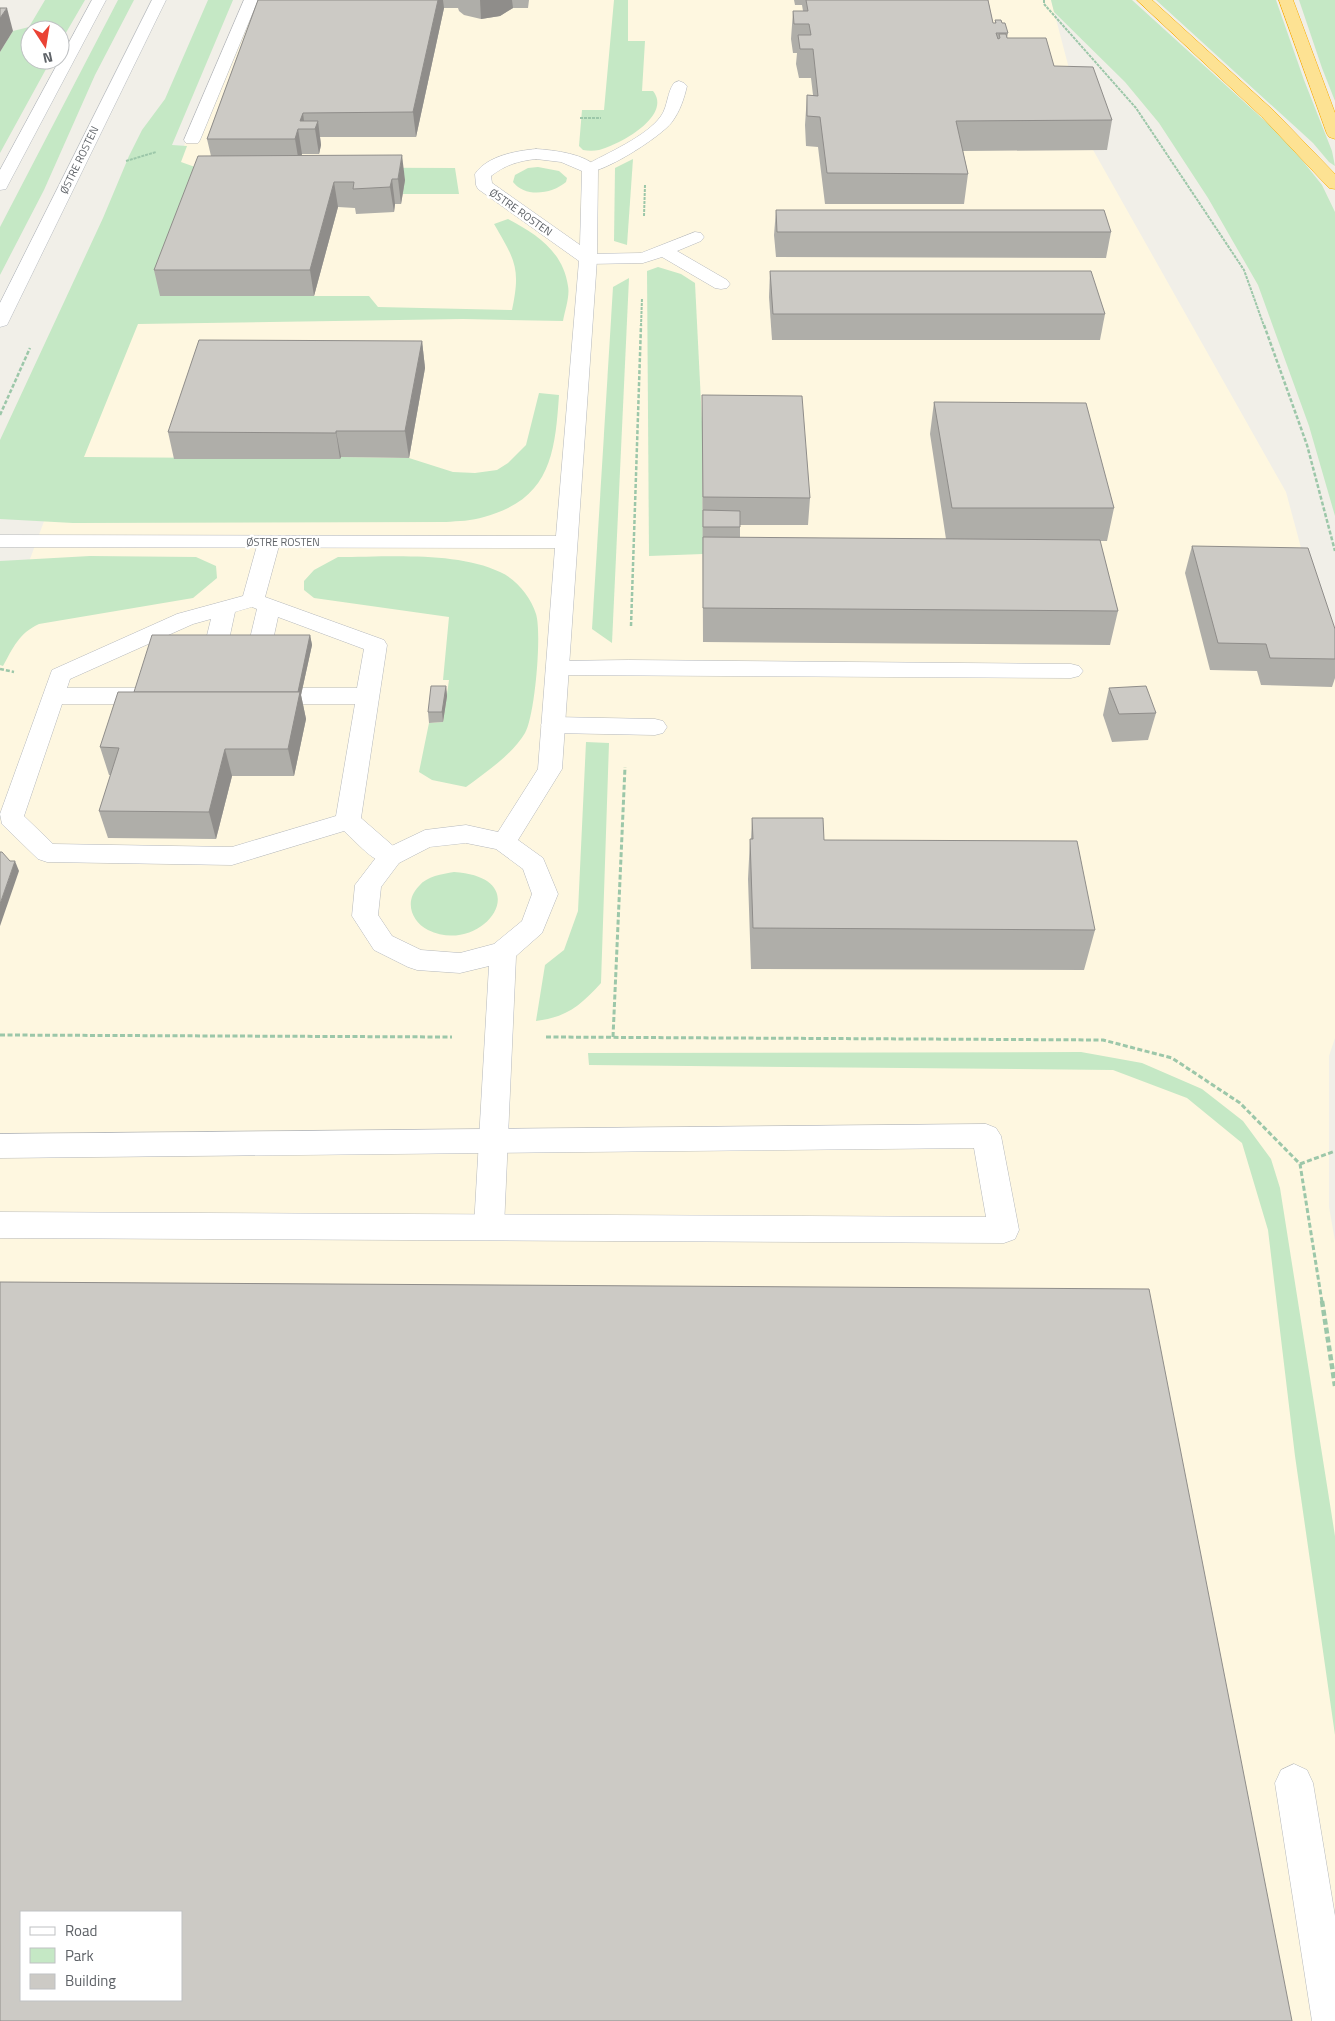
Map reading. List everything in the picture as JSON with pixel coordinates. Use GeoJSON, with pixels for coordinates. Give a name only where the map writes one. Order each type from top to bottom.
{"type":"FeatureCollection","features":[{"type":"Feature","properties":{"kind":"highway"},"geometry":{"type":"LineString","coordinates":[[1144,0],[1268,114],[1335,184]]}},
{"type":"Feature","properties":{"kind":"highway"},"geometry":{"type":"LineString","coordinates":[[1286,0],[1335,134]]}},
{"type":"Feature","properties":{"kind":"street"},"geometry":{"type":"LineString","coordinates":[[0,185],[99,0]]}},
{"type":"Feature","properties":{"kind":"street","name":"ØSTRE ROSTEN"},"geometry":{"type":"LineString","coordinates":[[0,321],[159,0]]}},
{"type":"Feature","properties":{"kind":"street"},"geometry":{"type":"LineString","coordinates":[[192,140],[251,0]]}},
{"type":"Feature","properties":{"kind":"street"},"geometry":{"type":"LineString","coordinates":[[504,842],[550,769],[588,259],[590,169],[644,137],[665,121],[675,102],[679,86]]}},
{"type":"Feature","properties":{"kind":"street","name":"ØSTRE ROSTEN"},"geometry":{"type":"LineString","coordinates":[[588,259],[484,186],[483,174],[492,166],[507,158],[537,154],[580,162],[590,169]]}},
{"type":"Feature","properties":{"kind":"street"},"geometry":{"type":"LineString","coordinates":[[588,259],[643,258],[695,238]]}},
{"type":"Feature","properties":{"kind":"street"},"geometry":{"type":"LineString","coordinates":[[663,250],[721,284]]}},
{"type":"Feature","properties":{"kind":"street","name":"ØSTRE ROSTEN"},"geometry":{"type":"LineString","coordinates":[[0,541],[566,542]]}},
{"type":"Feature","properties":{"kind":"street"},"geometry":{"type":"LineString","coordinates":[[268,542],[261,602],[244,696],[283,687],[367,696]]}},
{"type":"Feature","properties":{"kind":"street"},"geometry":{"type":"LineString","coordinates":[[261,602],[298,627],[376,645],[348,821],[232,856],[47,852],[11,818],[60,675],[185,619],[225,608],[261,602]]}},
{"type":"Feature","properties":{"kind":"street"},"geometry":{"type":"LineString","coordinates":[[204,696],[225,608]]}},
{"type":"Feature","properties":{"kind":"street"},"geometry":{"type":"LineString","coordinates":[[178,645],[185,619]]}},
{"type":"Feature","properties":{"kind":"street"},"geometry":{"type":"LineString","coordinates":[[557,668],[1071,670]]}},
{"type":"Feature","properties":{"kind":"street"},"geometry":{"type":"LineString","coordinates":[[53,696],[169,690]]}},
{"type":"Feature","properties":{"kind":"street"},"geometry":{"type":"LineString","coordinates":[[553,726],[655,727]]}},
{"type":"Feature","properties":{"kind":"street"},"geometry":{"type":"LineString","coordinates":[[348,821],[390,857]]}},
{"type":"Feature","properties":{"kind":"street"},"geometry":{"type":"LineString","coordinates":[[466,834],[504,842],[534,864],[545,894],[534,926],[503,952],[460,964],[417,960],[383,943],[365,916],[368,885],[390,857],[425,839],[466,834]]}},
{"type":"Feature","properties":{"kind":"street"},"geometry":{"type":"LineString","coordinates":[[489,1227],[503,952]]}},
{"type":"Feature","properties":{"kind":"street"},"geometry":{"type":"LineString","coordinates":[[0,1146],[986,1136],[1004,1230],[0,1225]]}},
{"type":"Feature","properties":{"kind":"street"},"geometry":{"type":"LineString","coordinates":[[1294,1784],[1332,2021]]}},
{"type":"Feature","properties":{"kind":"path"},"geometry":{"type":"LineString","coordinates":[[1044,0],[1044,4],[1136,108],[1244,270],[1307,445],[1335,551]]}},
{"type":"Feature","properties":{"kind":"path"},"geometry":{"type":"LineString","coordinates":[[629,667],[643,258],[646,150],[644,137]]}},
{"type":"Feature","properties":{"kind":"path"},"geometry":{"type":"LineString","coordinates":[[613,1036],[627,727]]}},
{"type":"Feature","properties":{"kind":"path"},"geometry":{"type":"LineString","coordinates":[[0,1035],[613,1036],[1103,1040],[1172,1058],[1240,1103],[1300,1164],[1335,1386]]}},
{"type":"Feature","properties":{"kind":"path"},"geometry":{"type":"LineString","coordinates":[[1300,1164],[1335,1151]]}},
{"type":"Feature","properties":{"kind":"shaded area"},"geometry":{"type":"Polygon","coordinates":[[[245,0],[1051,0],[1088,141],[1286,492],[1335,674],[1335,1038],[1329,1056],[1329,1207],[1335,1241],[1335,2021],[0,2021],[0,640],[176,165],[245,0]]]}},
{"type":"Feature","properties":{"kind":"green space"},"geometry":{"type":"Polygon","coordinates":[[[45,0],[85,0],[70,26],[70,20],[33,20],[45,0]]]}},
{"type":"Feature","properties":{"kind":"green space"},"geometry":{"type":"Polygon","coordinates":[[[118,0],[134,0],[95,75],[44,190],[0,275],[0,227],[118,0]]]}},
{"type":"Feature","properties":{"kind":"green space"},"geometry":{"type":"Polygon","coordinates":[[[208,0],[233,0],[172,145],[187,146],[181,162],[195,167],[455,168],[459,194],[402,194],[291,180],[160,296],[369,296],[378,307],[512,310],[516,274],[511,256],[494,224],[508,219],[547,245],[560,263],[565,274],[568,290],[563,321],[463,319],[138,324],[84,457],[409,458],[453,472],[475,473],[497,470],[508,463],[526,445],[539,393],[559,395],[555,437],[551,455],[545,472],[536,486],[523,499],[506,509],[484,517],[446,522],[73,523],[0,519],[0,440],[103,218],[129,156],[142,130],[165,99],[208,0]]]}},
{"type":"Feature","properties":{"kind":"green space"},"geometry":{"type":"Polygon","coordinates":[[[614,0],[628,0],[628,41],[645,41],[642,91],[653,91],[657,101],[656,110],[641,128],[630,136],[599,150],[583,150],[579,146],[582,110],[604,110],[614,0]]]}},
{"type":"Feature","properties":{"kind":"green space"},"geometry":{"type":"Polygon","coordinates":[[[1051,0],[1132,0],[1286,140],[1322,185],[1335,212],[1335,516],[1309,426],[1258,285],[1208,198],[1159,123],[1125,82],[1054,12],[1051,0]]]}},
{"type":"Feature","properties":{"kind":"green space"},"geometry":{"type":"Polygon","coordinates":[[[1156,0],[1276,0],[1304,80],[1332,151],[1335,166],[1329,162],[1313,143],[1156,0]]]}},
{"type":"Feature","properties":{"kind":"green space"},"geometry":{"type":"Polygon","coordinates":[[[1299,0],[1335,0],[1335,101],[1322,68],[1299,0]]]}},
{"type":"Feature","properties":{"kind":"green space"},"geometry":{"type":"Polygon","coordinates":[[[20,29],[20,70],[46,70],[0,153],[0,52],[13,31],[20,29]]]}},
{"type":"Feature","properties":{"kind":"green space"},"geometry":{"type":"Polygon","coordinates":[[[633,159],[627,245],[614,241],[615,168],[633,159]]]}},
{"type":"Feature","properties":{"kind":"green space"},"geometry":{"type":"Polygon","coordinates":[[[538,167],[559,171],[567,178],[566,182],[554,189],[531,192],[518,187],[513,182],[515,175],[528,168],[538,167]]]}},
{"type":"Feature","properties":{"kind":"green space"},"geometry":{"type":"Polygon","coordinates":[[[658,267],[681,274],[695,283],[702,422],[703,554],[649,556],[647,271],[658,267]]]}},
{"type":"Feature","properties":{"kind":"green space"},"geometry":{"type":"Polygon","coordinates":[[[629,278],[612,643],[592,629],[613,287],[629,278]]]}},
{"type":"Feature","properties":{"kind":"green space"},"geometry":{"type":"Polygon","coordinates":[[[90,556],[196,557],[216,566],[217,578],[193,598],[39,624],[21,636],[3,666],[0,665],[0,561],[90,556]]]}},
{"type":"Feature","properties":{"kind":"green space"},"geometry":{"type":"Polygon","coordinates":[[[399,556],[442,558],[482,565],[512,579],[531,601],[538,624],[538,656],[529,724],[520,741],[498,763],[466,787],[432,780],[419,772],[429,723],[443,722],[449,680],[443,680],[449,617],[314,598],[304,590],[304,581],[314,570],[338,557],[399,556]]]}},
{"type":"Feature","properties":{"kind":"green space"},"geometry":{"type":"Polygon","coordinates":[[[586,742],[609,743],[601,983],[572,1009],[556,1017],[536,1021],[545,965],[564,950],[578,911],[586,742]]]}},
{"type":"Feature","properties":{"kind":"green space"},"geometry":{"type":"Polygon","coordinates":[[[454,872],[480,877],[494,887],[498,900],[494,913],[483,925],[467,933],[448,936],[428,930],[422,926],[414,916],[411,904],[414,892],[426,880],[454,872]]]}},
{"type":"Feature","properties":{"kind":"green space"},"geometry":{"type":"Polygon","coordinates":[[[1081,1052],[1142,1063],[1202,1089],[1243,1121],[1271,1159],[1280,1188],[1335,1536],[1335,1735],[1295,1456],[1268,1230],[1242,1143],[1187,1098],[1113,1070],[589,1065],[588,1053],[1081,1052]]]}},
{"type":"Feature","properties":{"kind":"building"},"geometry":{"type":"Polygon","coordinates":[[[258,0],[438,0],[413,112],[303,113],[300,121],[318,121],[315,129],[298,129],[295,139],[207,139],[258,0]]]}},
{"type":"Feature","properties":{"kind":"building"},"geometry":{"type":"Polygon","coordinates":[[[806,0],[988,0],[993,23],[996,23],[995,20],[1001,20],[1002,23],[1005,23],[1008,33],[996,33],[998,39],[1000,38],[999,34],[1006,34],[1007,38],[1046,38],[1054,66],[1093,67],[1112,120],[956,121],[968,174],[827,173],[820,117],[807,116],[807,95],[818,96],[813,49],[800,49],[798,35],[811,35],[809,24],[794,24],[793,11],[808,11],[806,0]]]}},
{"type":"Feature","properties":{"kind":"building"},"geometry":{"type":"Polygon","coordinates":[[[0,8],[7,8],[0,18],[0,8]]]}},
{"type":"Feature","properties":{"kind":"building"},"geometry":{"type":"Polygon","coordinates":[[[402,155],[398,179],[392,179],[390,187],[353,189],[354,182],[334,182],[310,270],[154,270],[198,156],[402,155]]]}},
{"type":"Feature","properties":{"kind":"building"},"geometry":{"type":"Polygon","coordinates":[[[776,210],[1104,210],[1111,232],[777,232],[776,210]]]}},
{"type":"Feature","properties":{"kind":"building"},"geometry":{"type":"Polygon","coordinates":[[[770,271],[1091,271],[1105,314],[773,314],[770,271]]]}},
{"type":"Feature","properties":{"kind":"building"},"geometry":{"type":"Polygon","coordinates":[[[199,340],[422,341],[405,431],[336,431],[336,433],[168,432],[199,340]]]}},
{"type":"Feature","properties":{"kind":"building"},"geometry":{"type":"Polygon","coordinates":[[[702,395],[802,396],[810,498],[703,497],[702,395]]]}},
{"type":"Feature","properties":{"kind":"building"},"geometry":{"type":"Polygon","coordinates":[[[934,402],[1086,403],[1114,508],[952,508],[934,402]]]}},
{"type":"Feature","properties":{"kind":"building"},"geometry":{"type":"Polygon","coordinates":[[[703,510],[740,511],[740,527],[703,527],[703,510]]]}},
{"type":"Feature","properties":{"kind":"building"},"geometry":{"type":"Polygon","coordinates":[[[703,537],[1100,540],[1118,611],[703,608],[703,537]]]}},
{"type":"Feature","properties":{"kind":"building"},"geometry":{"type":"Polygon","coordinates":[[[1192,546],[1308,548],[1335,629],[1335,659],[1270,658],[1266,644],[1218,643],[1192,546]]]}},
{"type":"Feature","properties":{"kind":"building"},"geometry":{"type":"Polygon","coordinates":[[[152,635],[310,635],[298,692],[134,692],[152,635]]]}},
{"type":"Feature","properties":{"kind":"building"},"geometry":{"type":"Polygon","coordinates":[[[431,686],[446,686],[442,712],[428,712],[431,686]]]}},
{"type":"Feature","properties":{"kind":"building"},"geometry":{"type":"Polygon","coordinates":[[[1146,686],[1156,713],[1119,714],[1109,688],[1146,686]]]}},
{"type":"Feature","properties":{"kind":"building"},"geometry":{"type":"Polygon","coordinates":[[[118,692],[300,692],[288,749],[225,749],[209,812],[99,811],[119,748],[100,747],[118,692]]]}},
{"type":"Feature","properties":{"kind":"building"},"geometry":{"type":"Polygon","coordinates":[[[752,818],[823,818],[824,840],[1077,841],[1095,930],[753,928],[750,839],[753,839],[752,818]]]}},
{"type":"Feature","properties":{"kind":"building"},"geometry":{"type":"Polygon","coordinates":[[[0,852],[10,861],[15,861],[0,904],[0,852]]]}},
{"type":"Feature","properties":{"kind":"building"},"geometry":{"type":"Polygon","coordinates":[[[0,1282],[1149,1289],[1292,2021],[0,2021],[0,1282]]]}}]}
